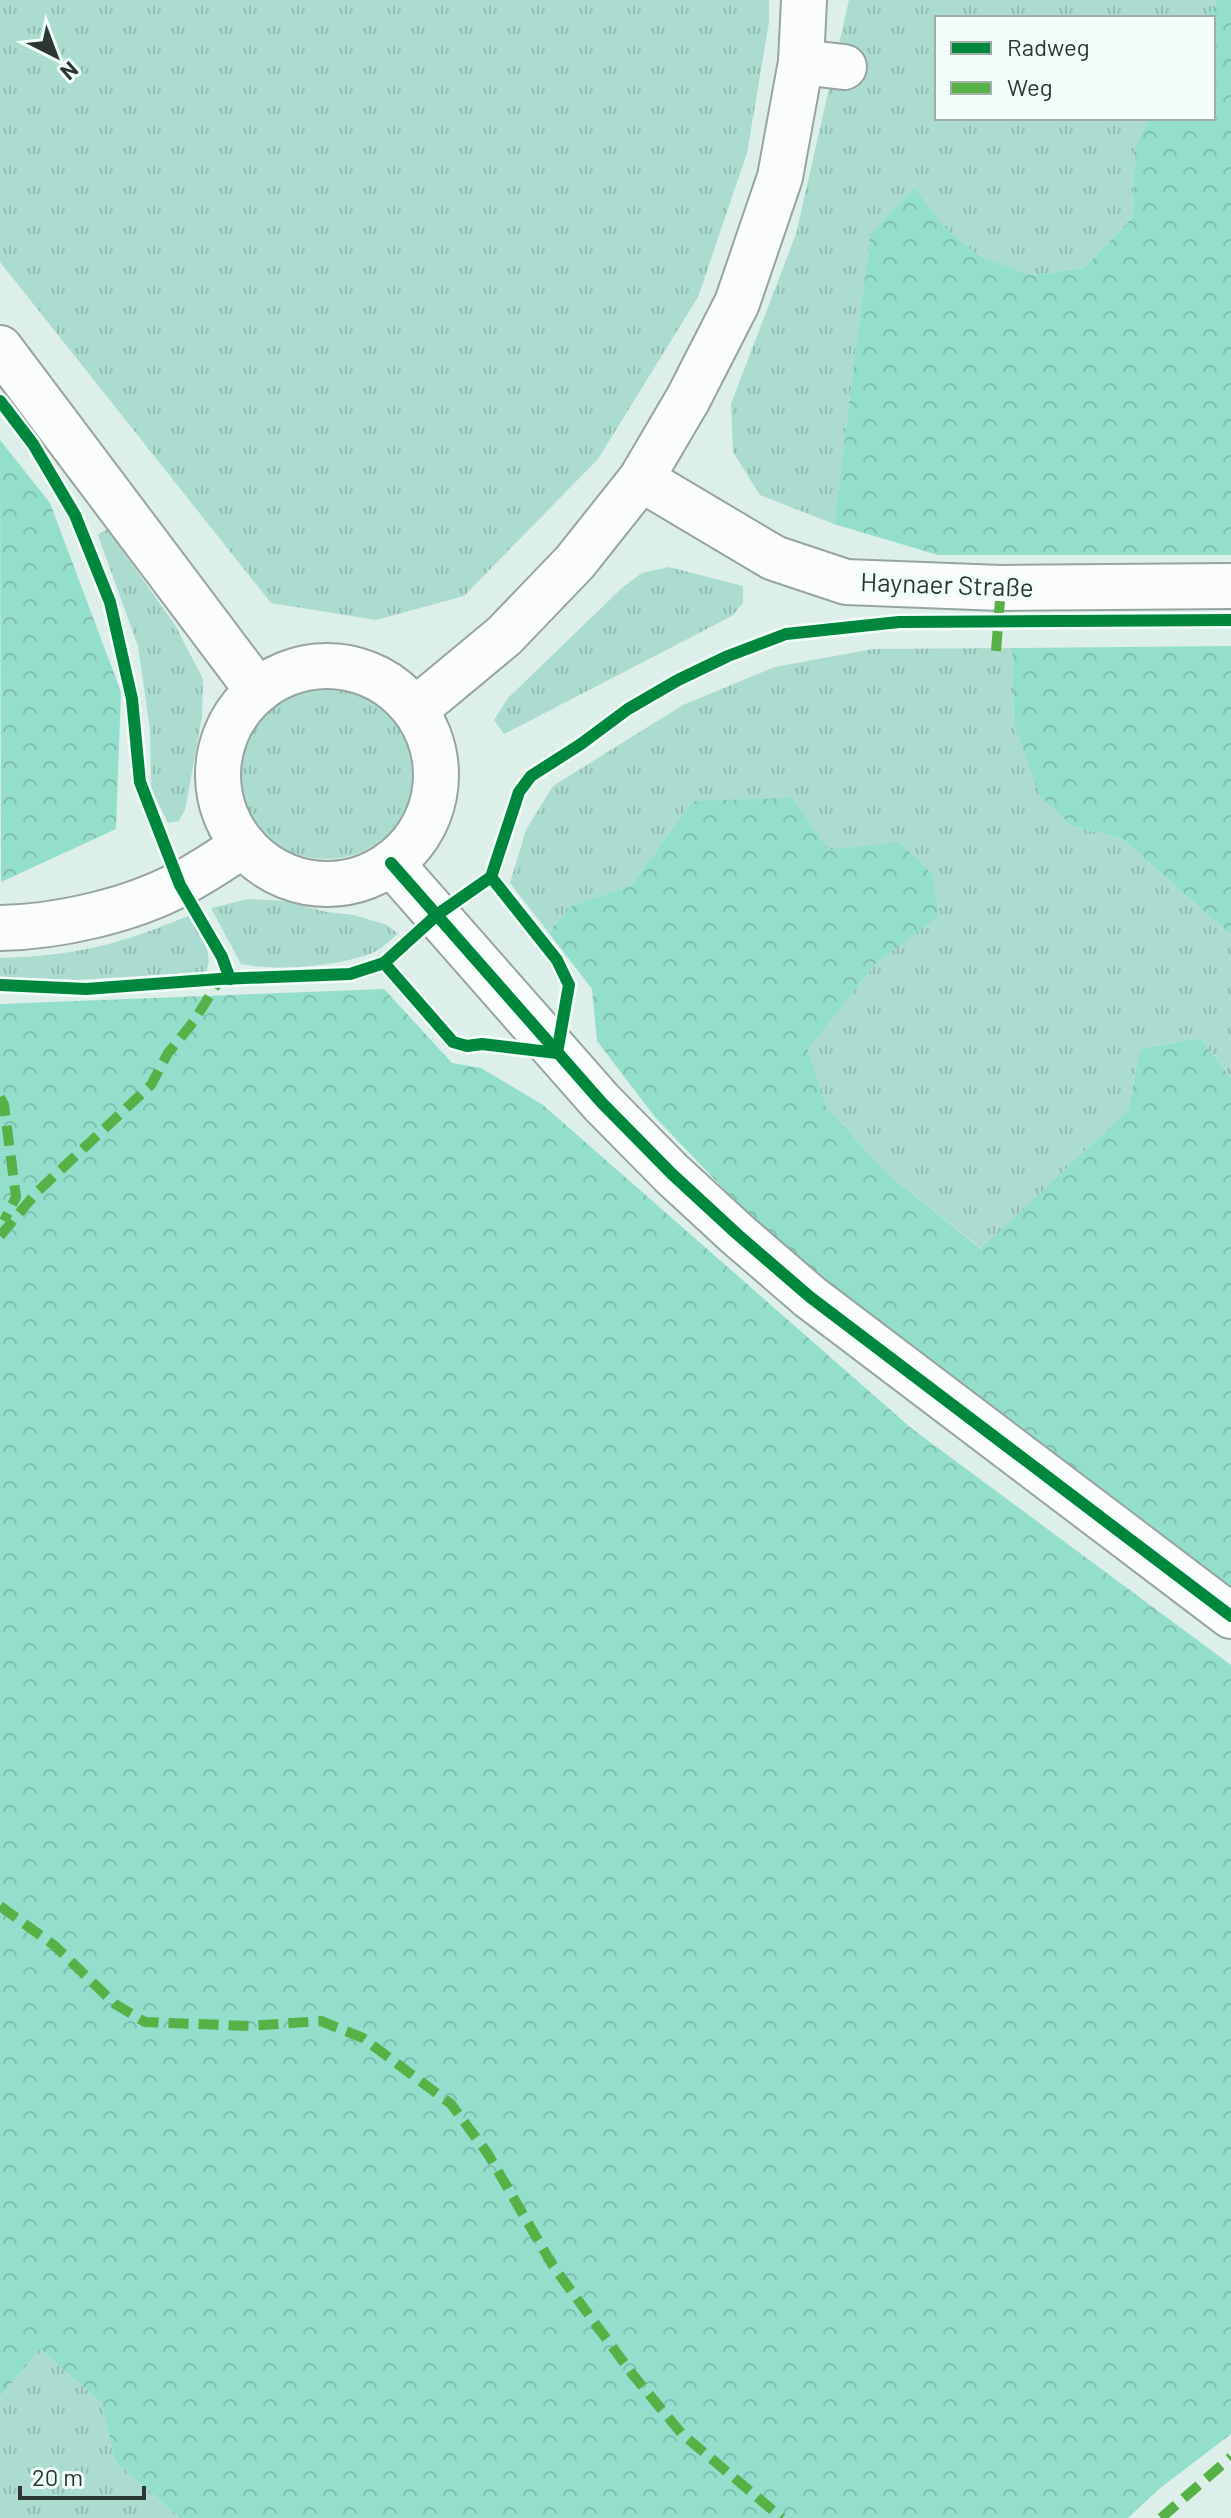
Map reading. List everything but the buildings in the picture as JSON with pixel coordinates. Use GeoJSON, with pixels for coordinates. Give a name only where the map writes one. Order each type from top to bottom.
{"type":"FeatureCollection","features":[{"type":"Feature","properties":{"kind":"street"},"geometry":{"type":"LineString","coordinates":[[416,709],[504,636],[575,562],[641,479],[688,399],[737,303],[780,177],[801,62],[804,0]]}},
{"type":"Feature","properties":{"kind":"street"},"geometry":{"type":"LineString","coordinates":[[801,62],[844,67]]}},
{"type":"Feature","properties":{"kind":"street"},"geometry":{"type":"LineString","coordinates":[[0,348],[258,691]]}},
{"type":"Feature","properties":{"kind":"street","name":"Haynaer Straße"},"geometry":{"type":"LineString","coordinates":[[641,479],[774,558],[846,582],[1001,588],[1231,586]]}},
{"type":"Feature","properties":{"kind":"street"},"geometry":{"type":"LineString","coordinates":[[341,666],[369,673],[395,688],[416,709],[431,740],[437,774],[431,808],[416,839],[391,863],[371,875],[348,882],[325,884],[302,881],[280,873],[244,845],[229,821],[220,793],[219,765],[225,737],[239,712],[258,691],[283,675],[311,667],[341,666]]}},
{"type":"Feature","properties":{"kind":"street"},"geometry":{"type":"LineString","coordinates":[[0,928],[35,928],[118,908],[180,885],[244,845]]}},
{"type":"Feature","properties":{"kind":"street"},"geometry":{"type":"LineString","coordinates":[[391,863],[602,1103],[737,1234],[810,1297],[1231,1616]]}},
{"type":"Feature","properties":{"kind":"green space"},"geometry":{"type":"Polygon","coordinates":[[[0,0],[769,0],[769,22],[747,153],[698,297],[598,459],[464,596],[376,620],[271,603],[0,262],[0,0]]]}},
{"type":"Feature","properties":{"kind":"green space"},"geometry":{"type":"Polygon","coordinates":[[[849,0],[1218,0],[1207,16],[935,16],[935,120],[1149,120],[1135,147],[1133,217],[1084,268],[1032,275],[980,258],[945,228],[913,189],[870,236],[834,524],[760,495],[733,452],[731,404],[796,234],[849,0]]]}},
{"type":"Feature","properties":{"kind":"green space"},"geometry":{"type":"Polygon","coordinates":[[[1218,0],[1231,0],[1231,555],[938,555],[834,524],[870,235],[914,188],[945,228],[980,257],[1032,275],[1084,268],[1133,217],[1135,147],[1149,120],[1215,120],[1215,16],[1207,16],[1218,0]]]}},
{"type":"Feature","properties":{"kind":"green space"},"geometry":{"type":"Polygon","coordinates":[[[0,440],[50,503],[121,692],[116,829],[1,882],[0,440]]]}},
{"type":"Feature","properties":{"kind":"green space"},"geometry":{"type":"Polygon","coordinates":[[[107,529],[175,625],[203,679],[202,717],[185,810],[179,821],[168,823],[151,788],[150,730],[138,646],[98,535],[107,529]]]}},
{"type":"Feature","properties":{"kind":"green space"},"geometry":{"type":"Polygon","coordinates":[[[669,567],[743,586],[743,603],[732,616],[504,734],[494,720],[508,698],[623,587],[642,573],[669,567]]]}},
{"type":"Feature","properties":{"kind":"green space"},"geometry":{"type":"Polygon","coordinates":[[[1231,646],[1231,935],[1123,839],[1072,826],[1040,796],[1014,723],[1012,648],[1231,646]]]}},
{"type":"Feature","properties":{"kind":"green space"},"geometry":{"type":"Polygon","coordinates":[[[1012,648],[1014,723],[1072,826],[1123,839],[1231,935],[1231,1078],[1200,1038],[1140,1049],[1128,1110],[982,1249],[889,1175],[825,1108],[808,1048],[875,964],[937,915],[828,850],[692,801],[632,885],[573,905],[548,932],[510,883],[526,830],[553,786],[683,705],[775,667],[873,649],[1012,648]]]}},
{"type":"Feature","properties":{"kind":"green space"},"geometry":{"type":"Polygon","coordinates":[[[326,673],[362,680],[392,700],[412,730],[419,766],[412,802],[392,832],[362,852],[326,859],[290,852],[260,832],[240,802],[233,766],[240,730],[260,700],[290,680],[326,673]]]}},
{"type":"Feature","properties":{"kind":"green space"},"geometry":{"type":"Polygon","coordinates":[[[792,798],[828,850],[899,842],[933,875],[938,916],[875,964],[808,1049],[826,1108],[889,1175],[981,1249],[1128,1110],[1140,1049],[1200,1038],[1231,1078],[1231,1589],[905,1348],[740,1206],[655,1117],[597,1041],[592,989],[548,932],[573,905],[632,885],[692,801],[792,798]]]}},
{"type":"Feature","properties":{"kind":"green space"},"geometry":{"type":"Polygon","coordinates":[[[248,899],[282,901],[354,915],[387,925],[398,934],[371,954],[353,959],[287,967],[241,964],[211,908],[248,899]]]}},
{"type":"Feature","properties":{"kind":"green space"},"geometry":{"type":"Polygon","coordinates":[[[190,915],[209,957],[206,972],[76,980],[0,978],[0,958],[52,955],[98,947],[190,915]]]}},
{"type":"Feature","properties":{"kind":"green space"},"geometry":{"type":"Polygon","coordinates":[[[384,989],[452,1063],[481,1068],[543,1105],[911,1428],[1231,1665],[1231,2434],[1159,2489],[1128,2518],[180,2518],[115,2461],[102,2403],[40,2349],[0,2397],[0,1004],[384,989]]]}},
{"type":"Feature","properties":{"kind":"green space"},"geometry":{"type":"Polygon","coordinates":[[[40,2349],[102,2403],[115,2461],[180,2518],[0,2518],[0,2397],[40,2349]]]}},
{"type":"Feature","properties":{"kind":"marked path"},"geometry":{"type":"LineString","coordinates":[[996,651],[1001,588]]}},
{"type":"Feature","properties":{"kind":"marked path"},"geometry":{"type":"LineString","coordinates":[[0,1236],[37,1192],[151,1085],[168,1053],[194,1021],[220,979]]}},
{"type":"Feature","properties":{"kind":"marked path"},"geometry":{"type":"LineString","coordinates":[[0,1097],[4,1105],[16,1197],[4,1221]]}},
{"type":"Feature","properties":{"kind":"marked path"},"geometry":{"type":"LineString","coordinates":[[0,1906],[55,1946],[115,2004],[145,2022],[249,2026],[321,2021],[363,2038],[451,2104],[488,2154],[553,2266],[633,2375],[682,2434],[782,2518]]}},
{"type":"Feature","properties":{"kind":"marked path"},"geometry":{"type":"LineString","coordinates":[[1161,2518],[1231,2457]]}},
{"type":"Feature","properties":{"kind":"cycle path"},"geometry":{"type":"LineString","coordinates":[[0,401],[33,444],[75,515],[110,602],[132,699],[140,782],[180,885],[222,957],[230,979]]}},
{"type":"Feature","properties":{"kind":"cycle path"},"geometry":{"type":"LineString","coordinates":[[0,985],[86,989],[350,974],[384,963],[438,914],[491,877],[519,792],[531,776],[628,709],[678,680],[728,656],[786,634],[899,622],[1231,620]]}},
{"type":"Feature","properties":{"kind":"cycle path"},"geometry":{"type":"LineString","coordinates":[[391,863],[602,1103],[737,1234],[810,1297],[1231,1616]]}},
{"type":"Feature","properties":{"kind":"cycle path"},"geometry":{"type":"LineString","coordinates":[[491,877],[557,960],[569,985],[557,1053]]}},
{"type":"Feature","properties":{"kind":"cycle path"},"geometry":{"type":"LineString","coordinates":[[384,963],[453,1042],[467,1046],[482,1044],[557,1053]]}}]}
